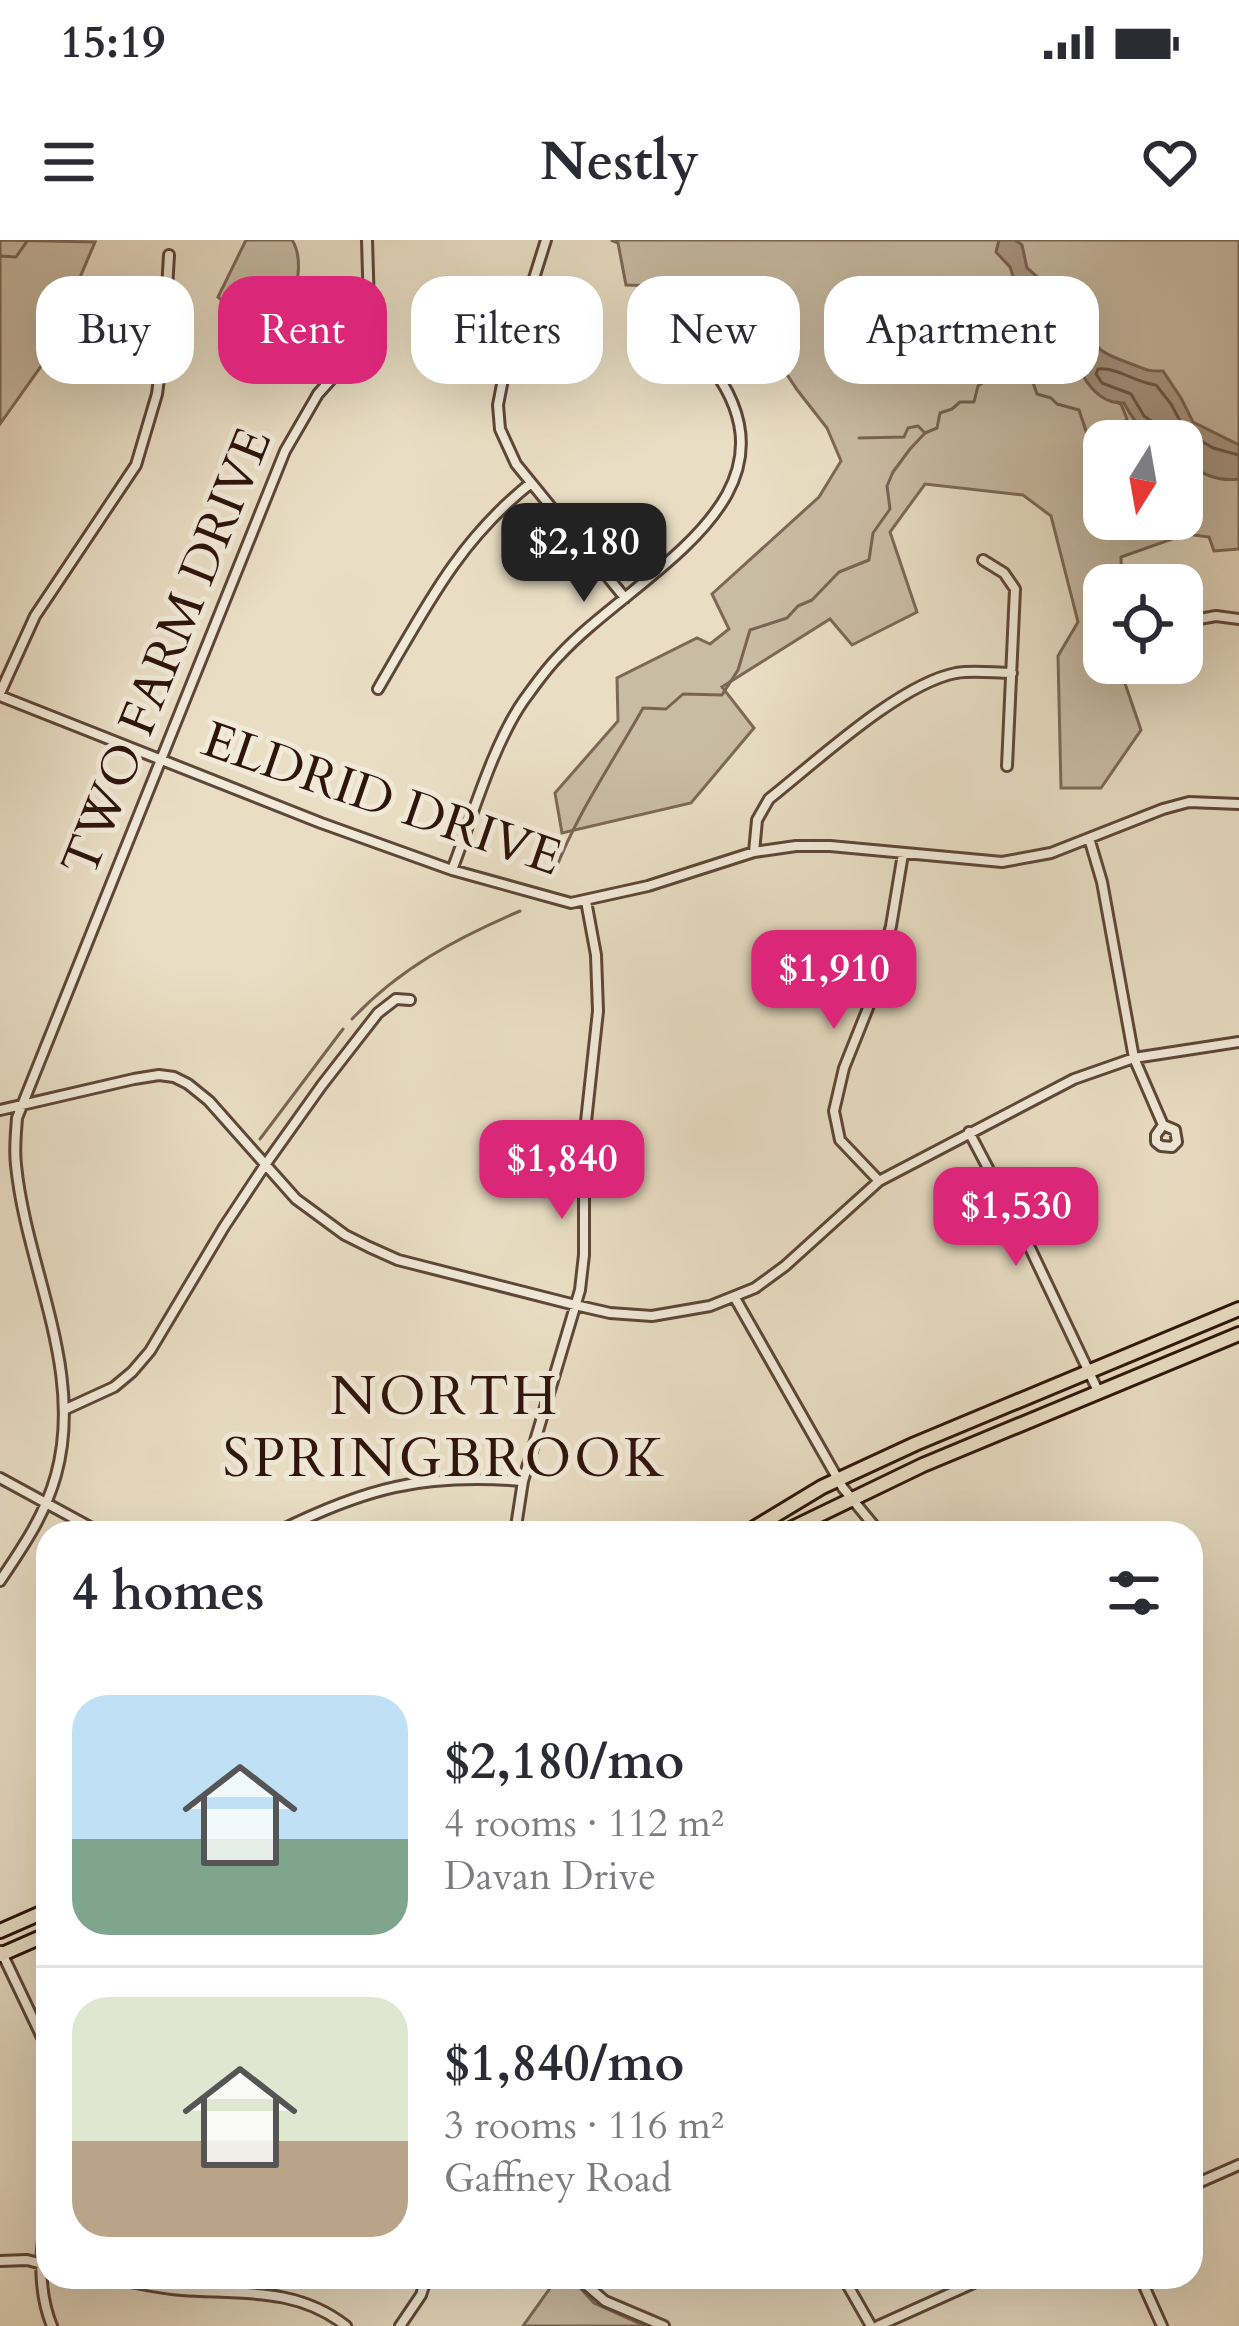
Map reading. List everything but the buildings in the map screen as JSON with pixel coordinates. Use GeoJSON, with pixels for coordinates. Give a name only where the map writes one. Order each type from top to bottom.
{"type":"FeatureCollection","features":[{"type":"Feature","properties":{"kind":"main road"},"geometry":{"type":"LineString","coordinates":[[766,1521],[822,1487],[915,1444],[1239,1309]]}},
{"type":"Feature","properties":{"kind":"main road"},"geometry":{"type":"LineString","coordinates":[[807,1521],[942,1456],[1239,1334]]}},
{"type":"Feature","properties":{"kind":"main road"},"geometry":{"type":"LineString","coordinates":[[0,1931],[36,1915]]}},
{"type":"Feature","properties":{"kind":"main road"},"geometry":{"type":"LineString","coordinates":[[1,1953],[36,1939]]}},
{"type":"Feature","properties":{"kind":"street","name":"TWO FARM DRIVE"},"geometry":{"type":"LineString","coordinates":[[38,1521],[61,1455],[66,1409],[20,1192],[15,1160],[17,1118],[285,451],[318,394],[361,346],[369,308],[367,240]]}},
{"type":"Feature","properties":{"kind":"street"},"geometry":{"type":"LineString","coordinates":[[546,240],[504,374],[498,405],[500,429],[531,483],[625,598]]}},
{"type":"Feature","properties":{"kind":"street"},"geometry":{"type":"LineString","coordinates":[[0,694],[35,616],[136,465],[157,394],[170,256]]}},
{"type":"Feature","properties":{"kind":"street"},"geometry":{"type":"LineString","coordinates":[[452,870],[522,703],[560,655],[702,532],[726,496],[737,467],[740,428],[723,384]]}},
{"type":"Feature","properties":{"kind":"street"},"geometry":{"type":"LineString","coordinates":[[378,688],[458,556],[500,508],[531,483]]}},
{"type":"Feature","properties":{"kind":"street"},"geometry":{"type":"LineString","coordinates":[[983,560],[1004,573],[1015,589],[1007,766]]}},
{"type":"Feature","properties":{"kind":"street"},"geometry":{"type":"LineString","coordinates":[[1203,618],[1239,619]]}},
{"type":"Feature","properties":{"kind":"street"},"geometry":{"type":"LineString","coordinates":[[754,852],[757,820],[769,799],[900,698],[932,680],[960,672],[1012,674]]}},
{"type":"Feature","properties":{"kind":"street","name":"ELDRID DRIVE"},"geometry":{"type":"LineString","coordinates":[[0,694],[452,870],[571,903],[648,886],[754,852],[830,846],[1001,862],[1051,854],[1189,802],[1239,804]]}},
{"type":"Feature","properties":{"kind":"street"},"geometry":{"type":"LineString","coordinates":[[1089,838],[1102,882],[1134,1058],[1163,1126]]}},
{"type":"Feature","properties":{"kind":"street"},"geometry":{"type":"LineString","coordinates":[[879,1181],[840,1140],[833,1112],[891,926],[904,854]]}},
{"type":"Feature","properties":{"kind":"street"},"geometry":{"type":"LineString","coordinates":[[517,1521],[523,1481],[575,1305],[584,1255],[584,1140],[598,1011],[596,956],[586,901]]}},
{"type":"Feature","properties":{"kind":"street"},"geometry":{"type":"LineString","coordinates":[[66,1409],[114,1387],[150,1351],[220,1233],[322,1085],[378,1013],[396,999],[410,1000]]}},
{"type":"Feature","properties":{"kind":"street"},"geometry":{"type":"LineString","coordinates":[[0,1110],[134,1078],[174,1077],[209,1101],[309,1210],[345,1235],[398,1260],[610,1313],[652,1316],[710,1306],[754,1288],[879,1181],[1074,1078],[1134,1058],[1239,1042]]}},
{"type":"Feature","properties":{"kind":"street"},"geometry":{"type":"LineString","coordinates":[[969,1132],[1098,1391]]}},
{"type":"Feature","properties":{"kind":"street"},"geometry":{"type":"LineString","coordinates":[[735,1298],[839,1480],[870,1521]]}},
{"type":"Feature","properties":{"kind":"street"},"geometry":{"type":"LineString","coordinates":[[299,1521],[401,1484],[474,1477],[523,1481]]}},
{"type":"Feature","properties":{"kind":"street"},"geometry":{"type":"LineString","coordinates":[[0,1478],[77,1521]]}},
{"type":"Feature","properties":{"kind":"street","name":"TWO FARM DRIVE"},"geometry":{"type":"LineString","coordinates":[[0,1581],[36,1525]]}},
{"type":"Feature","properties":{"kind":"street"},"geometry":{"type":"LineString","coordinates":[[1,1953],[36,2025]]}},
{"type":"Feature","properties":{"kind":"street"},"geometry":{"type":"LineString","coordinates":[[1203,2181],[1239,2165]]}},
{"type":"Feature","properties":{"kind":"street"},"geometry":{"type":"LineString","coordinates":[[0,2261],[36,2262]]}},
{"type":"Feature","properties":{"kind":"street"},"geometry":{"type":"LineString","coordinates":[[43,2289],[52,2326]]}},
{"type":"Feature","properties":{"kind":"street"},"geometry":{"type":"LineString","coordinates":[[174,2289],[292,2298],[346,2326]]}},
{"type":"Feature","properties":{"kind":"street"},"geometry":{"type":"LineString","coordinates":[[400,2326],[423,2289]]}},
{"type":"Feature","properties":{"kind":"street"},"geometry":{"type":"LineString","coordinates":[[590,2289],[605,2302],[664,2326]]}},
{"type":"Feature","properties":{"kind":"street"},"geometry":{"type":"LineString","coordinates":[[851,2289],[875,2326],[960,2289]]}},
{"type":"Feature","properties":{"kind":"street"},"geometry":{"type":"LineString","coordinates":[[1145,2289],[1162,2326]]}},
{"type":"Feature","properties":{"kind":"shaded area"},"geometry":{"type":"Polygon","coordinates":[[[0,240],[95,242],[81,276],[36,276],[36,373],[0,424],[0,240]]]}},
{"type":"Feature","properties":{"kind":"shaded area"},"geometry":{"type":"Polygon","coordinates":[[[246,240],[292,240],[296,248],[298,276],[228,276],[246,240]]]}},
{"type":"Feature","properties":{"kind":"shaded area"},"geometry":{"type":"Polygon","coordinates":[[[611,240],[1239,240],[1239,549],[1214,551],[1209,537],[1203,536],[1203,420],[1083,420],[1083,540],[1169,540],[1121,557],[1121,564],[1083,564],[1083,684],[1125,684],[1141,730],[1101,788],[1061,788],[1058,656],[1078,622],[1051,516],[1023,495],[925,484],[890,532],[917,612],[852,645],[830,619],[722,687],[754,728],[691,803],[562,833],[555,793],[618,721],[617,678],[697,638],[710,644],[729,629],[712,594],[819,497],[841,461],[827,428],[793,384],[800,384],[800,276],[627,276],[626,285],[618,243],[611,240]]]}},
{"type":"Feature","properties":{"kind":"shaded area"},"geometry":{"type":"Polygon","coordinates":[[[549,2289],[581,2289],[594,2303],[645,2326],[523,2326],[549,2289]]]}},
{"type":"Feature","properties":{"kind":"water"},"geometry":{"type":"Polygon","coordinates":[[[999,240],[1015,240],[1022,245],[1027,268],[1036,276],[1013,276],[996,252],[999,240]]]}},
{"type":"Feature","properties":{"kind":"water"},"geometry":{"type":"Polygon","coordinates":[[[1099,348],[1143,369],[1163,371],[1192,420],[1135,420],[1124,403],[1110,401],[1090,384],[1099,384],[1099,348]]]}},
{"type":"Feature","properties":{"kind":"water"},"geometry":{"type":"Polygon","coordinates":[[[1203,427],[1239,445],[1239,479],[1203,472],[1203,427]]]}},
{"type":"Feature","properties":{"kind":"waterway"},"geometry":{"type":"LineString","coordinates":[[0,256],[16,257],[28,240]]}},
{"type":"Feature","properties":{"kind":"waterway"},"geometry":{"type":"LineString","coordinates":[[859,438],[904,437],[908,428],[918,426],[925,433],[937,428],[940,413],[960,402],[974,402],[978,386],[998,372],[1008,374],[1014,361],[1029,371],[1037,394],[1079,410],[1087,434],[1096,441],[1110,436],[1127,419],[1116,402]]}},
{"type":"Feature","properties":{"kind":"waterway"},"geometry":{"type":"LineString","coordinates":[[555,871],[643,708],[666,709],[683,694],[722,695],[738,670],[750,630],[787,618],[839,572],[869,560],[873,533],[890,509],[887,486],[893,472],[925,433]]}},
{"type":"Feature","properties":{"kind":"waterway"},"geometry":{"type":"LineString","coordinates":[[352,1019],[430,956],[520,911]]}},
{"type":"Feature","properties":{"kind":"waterway"},"geometry":{"type":"LineString","coordinates":[[260,1139],[343,1029]]}},
{"type":"Feature","properties":{"kind":"district","name":"NORTH SPRINGBROOK"},"geometry":{"type":"Point","coordinates":[445,1428]}}]}
